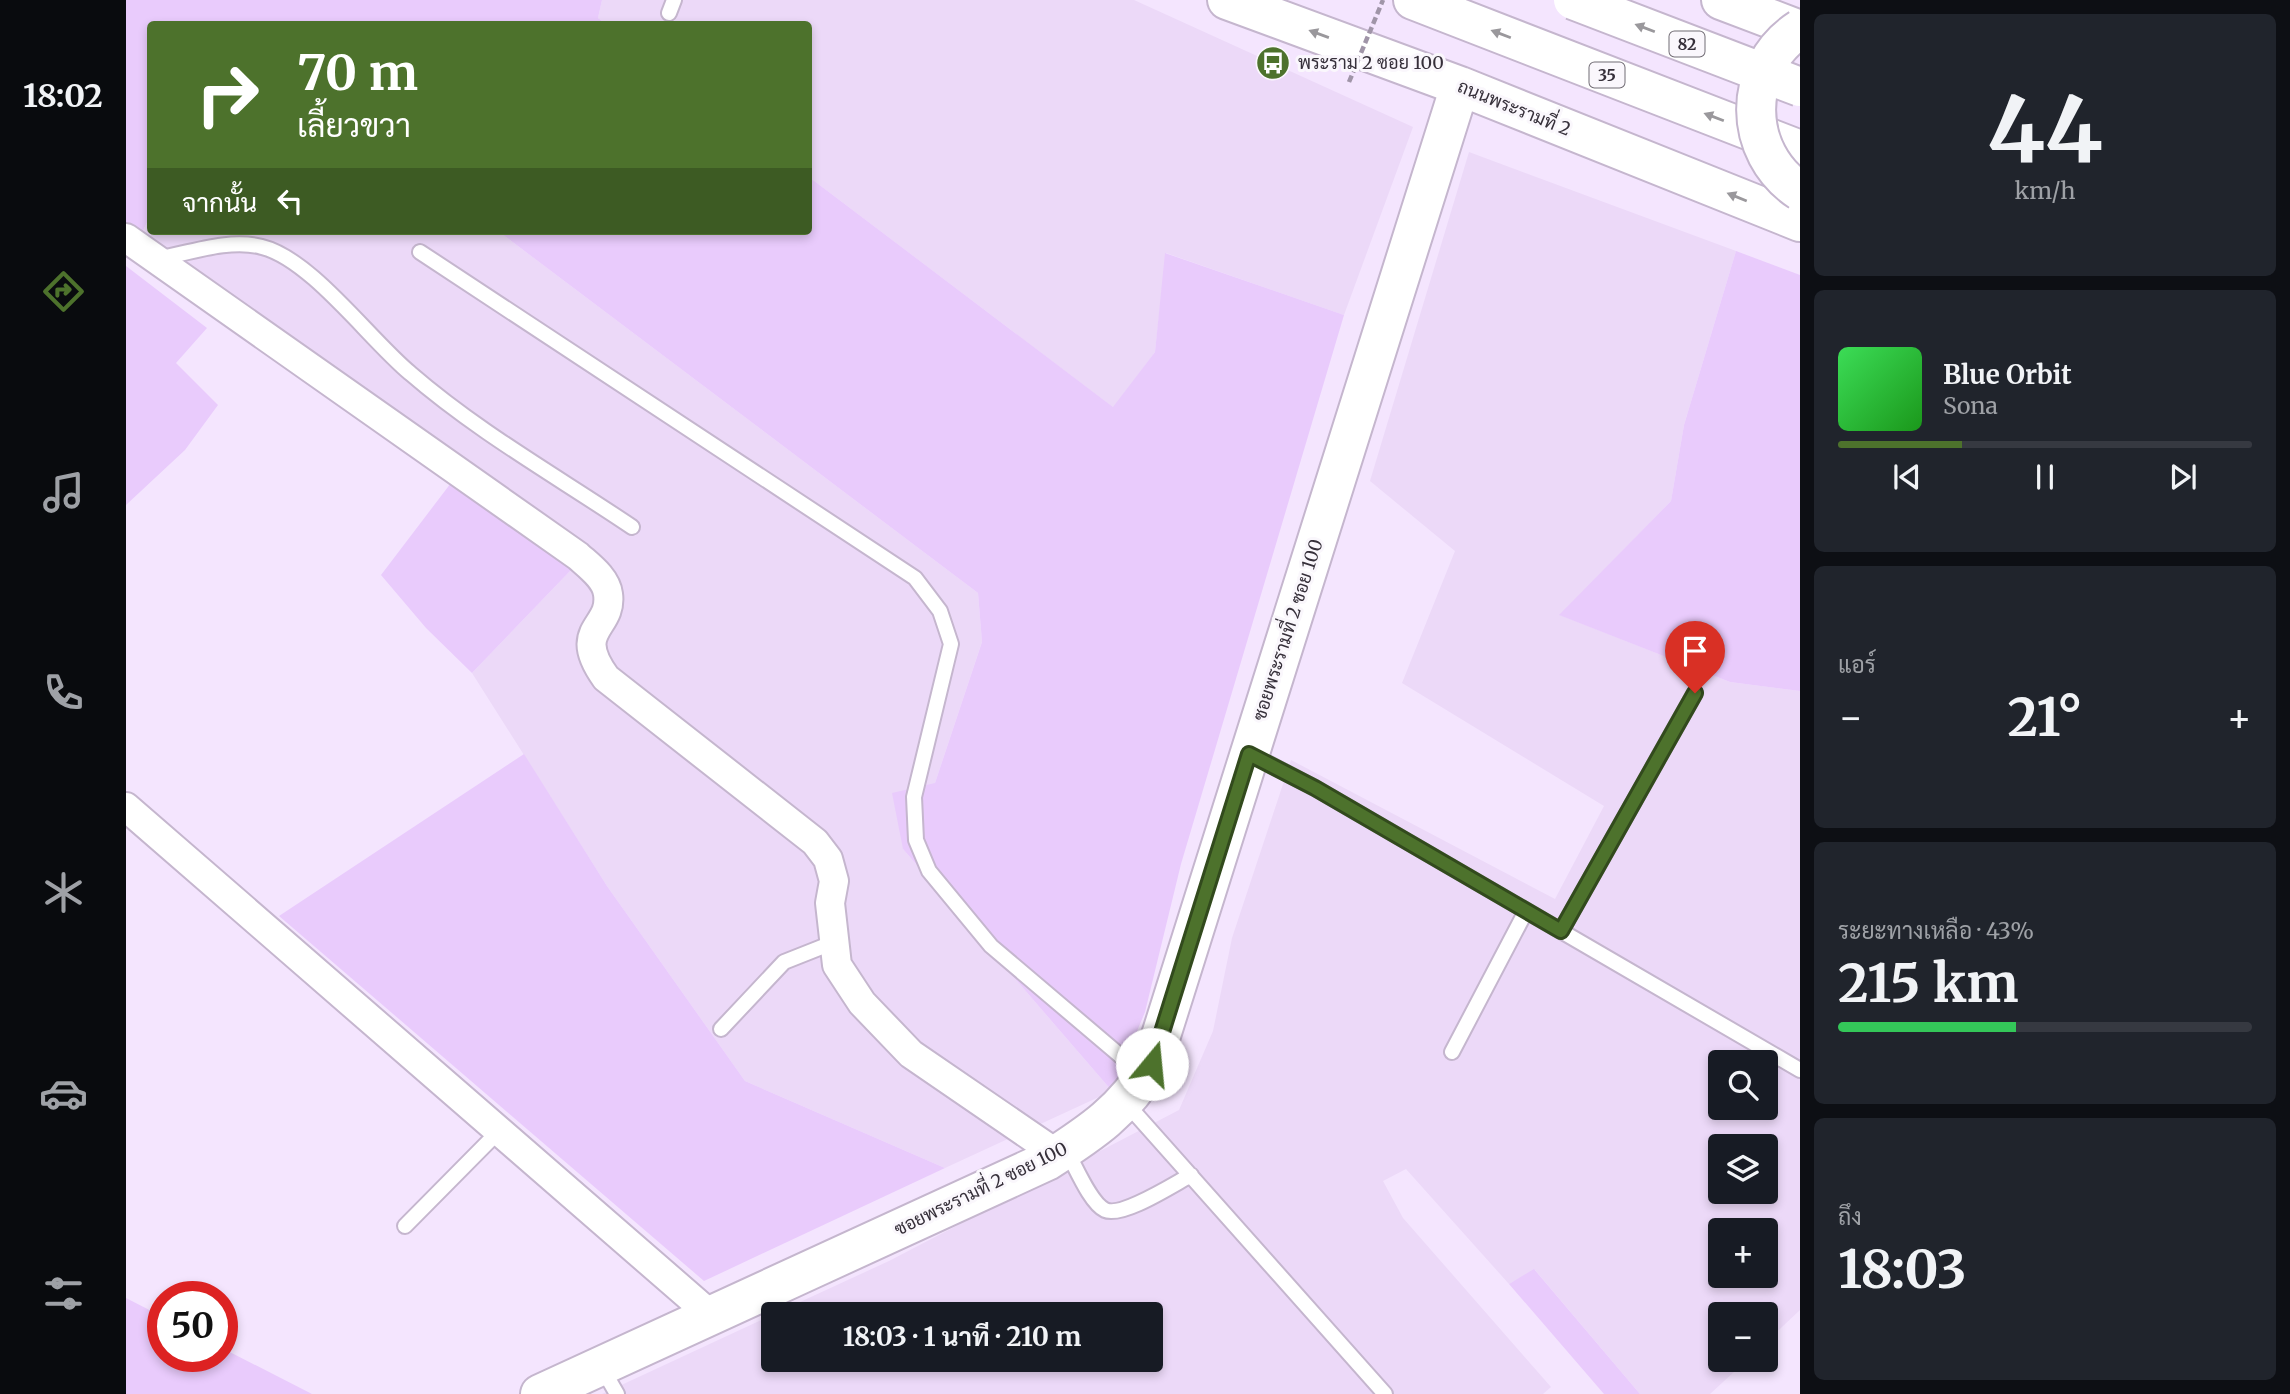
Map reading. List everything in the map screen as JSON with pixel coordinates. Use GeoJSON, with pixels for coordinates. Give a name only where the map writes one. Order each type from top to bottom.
{"type":"FeatureCollection","features":[{"type":"Feature","properties":{"kind":"main road","name":"ถนนพระรามที่ 2"},"geometry":{"type":"LineString","coordinates":[[1227,0],[1460,86],[1800,222]]}},
{"type":"Feature","properties":{"kind":"main road","name":"35"},"geometry":{"type":"LineString","coordinates":[[1413,0],[1800,150]]}},
{"type":"Feature","properties":{"kind":"main road","name":"82"},"geometry":{"type":"LineString","coordinates":[[1573,0],[1800,87]]}},
{"type":"Feature","properties":{"kind":"main road"},"geometry":{"type":"LineString","coordinates":[[1721,0],[1800,30]]}},
{"type":"Feature","properties":{"kind":"main road"},"geometry":{"type":"LineString","coordinates":[[1753,0],[1800,18]]}},
{"type":"Feature","properties":{"kind":"main road"},"geometry":{"type":"LineString","coordinates":[[1800,30],[1787,38],[1768,61],[1757,88],[1755,117],[1761,144],[1774,168],[1800,191]]}},
{"type":"Feature","properties":{"kind":"main road","name":"ซอยพระรามที่ 2 ซอย 100"},"geometry":{"type":"LineString","coordinates":[[540,1394],[609,1380],[712,1316],[1061,1151],[1103,1125],[1135,1090],[1152,1064],[1460,86]]}},
{"type":"Feature","properties":{"kind":"street"},"geometry":{"type":"LineString","coordinates":[[126,238],[578,556],[598,574],[608,592],[607,608],[592,632],[592,659],[606,678],[815,842],[828,859],[834,881],[830,903],[836,965],[862,1003],[911,1054],[1061,1151]]}},
{"type":"Feature","properties":{"kind":"street"},"geometry":{"type":"LineString","coordinates":[[126,807],[712,1316]]}},
{"type":"Feature","properties":{"kind":"lane"},"geometry":{"type":"LineString","coordinates":[[154,259],[242,244],[262,247],[290,259],[410,373],[458,410],[632,527]]}},
{"type":"Feature","properties":{"kind":"lane"},"geometry":{"type":"LineString","coordinates":[[420,252],[915,578],[940,611],[951,644],[914,797],[916,840],[929,871],[991,946],[1135,1090],[1191,1175],[1385,1394]]}},
{"type":"Feature","properties":{"kind":"lane"},"geometry":{"type":"LineString","coordinates":[[1561,931],[1695,693]]}},
{"type":"Feature","properties":{"kind":"lane"},"geometry":{"type":"LineString","coordinates":[[1249,754],[1315,788],[1800,1070]]}},
{"type":"Feature","properties":{"kind":"lane"},"geometry":{"type":"LineString","coordinates":[[1452,1052],[1526,911]]}},
{"type":"Feature","properties":{"kind":"lane"},"geometry":{"type":"LineString","coordinates":[[721,1029],[784,962],[832,943]]}},
{"type":"Feature","properties":{"kind":"lane"},"geometry":{"type":"LineString","coordinates":[[405,1226],[499,1130]]}},
{"type":"Feature","properties":{"kind":"lane"},"geometry":{"type":"LineString","coordinates":[[1061,1151],[1095,1202],[1106,1211],[1121,1212],[1191,1175]]}},
{"type":"Feature","properties":{"kind":"path"},"geometry":{"type":"LineString","coordinates":[[1349,82],[1383,0]]}},
{"type":"Feature","properties":{"kind":"shaded area"},"geometry":{"type":"Polygon","coordinates":[[[126,0],[602,0],[598,18],[602,21],[147,21],[147,222],[141,235],[126,224],[126,0]]]}},
{"type":"Feature","properties":{"kind":"shaded area"},"geometry":{"type":"Polygon","coordinates":[[[602,0],[1134,0],[1413,127],[1344,315],[1166,253],[1155,352],[1114,408],[812,179],[812,21],[602,21],[598,18],[602,0]]]}},
{"type":"Feature","properties":{"kind":"shaded area"},"geometry":{"type":"Polygon","coordinates":[[[1469,152],[1736,251],[1684,425],[1671,501],[1560,615],[1730,682],[1800,691],[1800,1310],[1778,1331],[1778,1302],[1708,1302],[1708,1372],[1734,1372],[1710,1394],[1640,1394],[1535,1270],[1509,1284],[1406,1169],[1383,1181],[1403,1218],[1551,1387],[1543,1394],[602,1394],[761,1320],[761,1372],[1163,1372],[1163,1302],[800,1302],[889,1261],[1179,1110],[1213,1031],[1232,938],[1291,760],[1555,899],[1604,806],[1402,683],[1455,551],[1370,481],[1469,152]]]}},
{"type":"Feature","properties":{"kind":"shaded area"},"geometry":{"type":"Polygon","coordinates":[[[812,179],[1113,407],[1155,352],[1165,253],[1344,315],[1181,864],[1145,1012],[1112,1091],[903,849],[892,793],[935,783],[982,642],[978,593],[503,235],[812,235],[812,179]]]}},
{"type":"Feature","properties":{"kind":"shaded area"},"geometry":{"type":"Polygon","coordinates":[[[147,222],[147,235],[503,235],[978,593],[982,642],[935,783],[903,849],[1112,1091],[945,1168],[745,1081],[607,886],[472,673],[570,571],[141,235],[147,222]]]}},
{"type":"Feature","properties":{"kind":"shaded area"},"geometry":{"type":"Polygon","coordinates":[[[1736,251],[1800,275],[1800,691],[1730,682],[1559,615],[1671,501],[1684,425],[1736,251]]]}},
{"type":"Feature","properties":{"kind":"shaded area"},"geometry":{"type":"Polygon","coordinates":[[[126,266],[207,328],[176,363],[218,405],[185,450],[126,505],[126,266]]]}},
{"type":"Feature","properties":{"kind":"shaded area"},"geometry":{"type":"Polygon","coordinates":[[[454,479],[571,570],[472,673],[426,628],[381,575],[454,479]]]}},
{"type":"Feature","properties":{"kind":"shaded area"},"geometry":{"type":"Polygon","coordinates":[[[524,754],[607,886],[745,1081],[945,1168],[704,1281],[279,916],[524,754]]]}},
{"type":"Feature","properties":{"kind":"shaded area"},"geometry":{"type":"Polygon","coordinates":[[[1534,1269],[1640,1394],[1604,1394],[1509,1284],[1534,1269]]]}},
{"type":"Feature","properties":{"kind":"shaded area"},"geometry":{"type":"Polygon","coordinates":[[[126,1298],[147,1309],[147,1372],[238,1372],[238,1356],[312,1394],[126,1394],[126,1298]]]}},
{"type":"Feature","properties":{"kind":"place","name":"พระราม 2 ซอย 100"},"geometry":{"type":"Point","coordinates":[1273,63]}},
{"type":"Feature","properties":{"kind":"route"},"geometry":{"type":"LineString","coordinates":[[1152,1064],[1249,754],[1315,788],[1561,931],[1695,693]]}}]}
